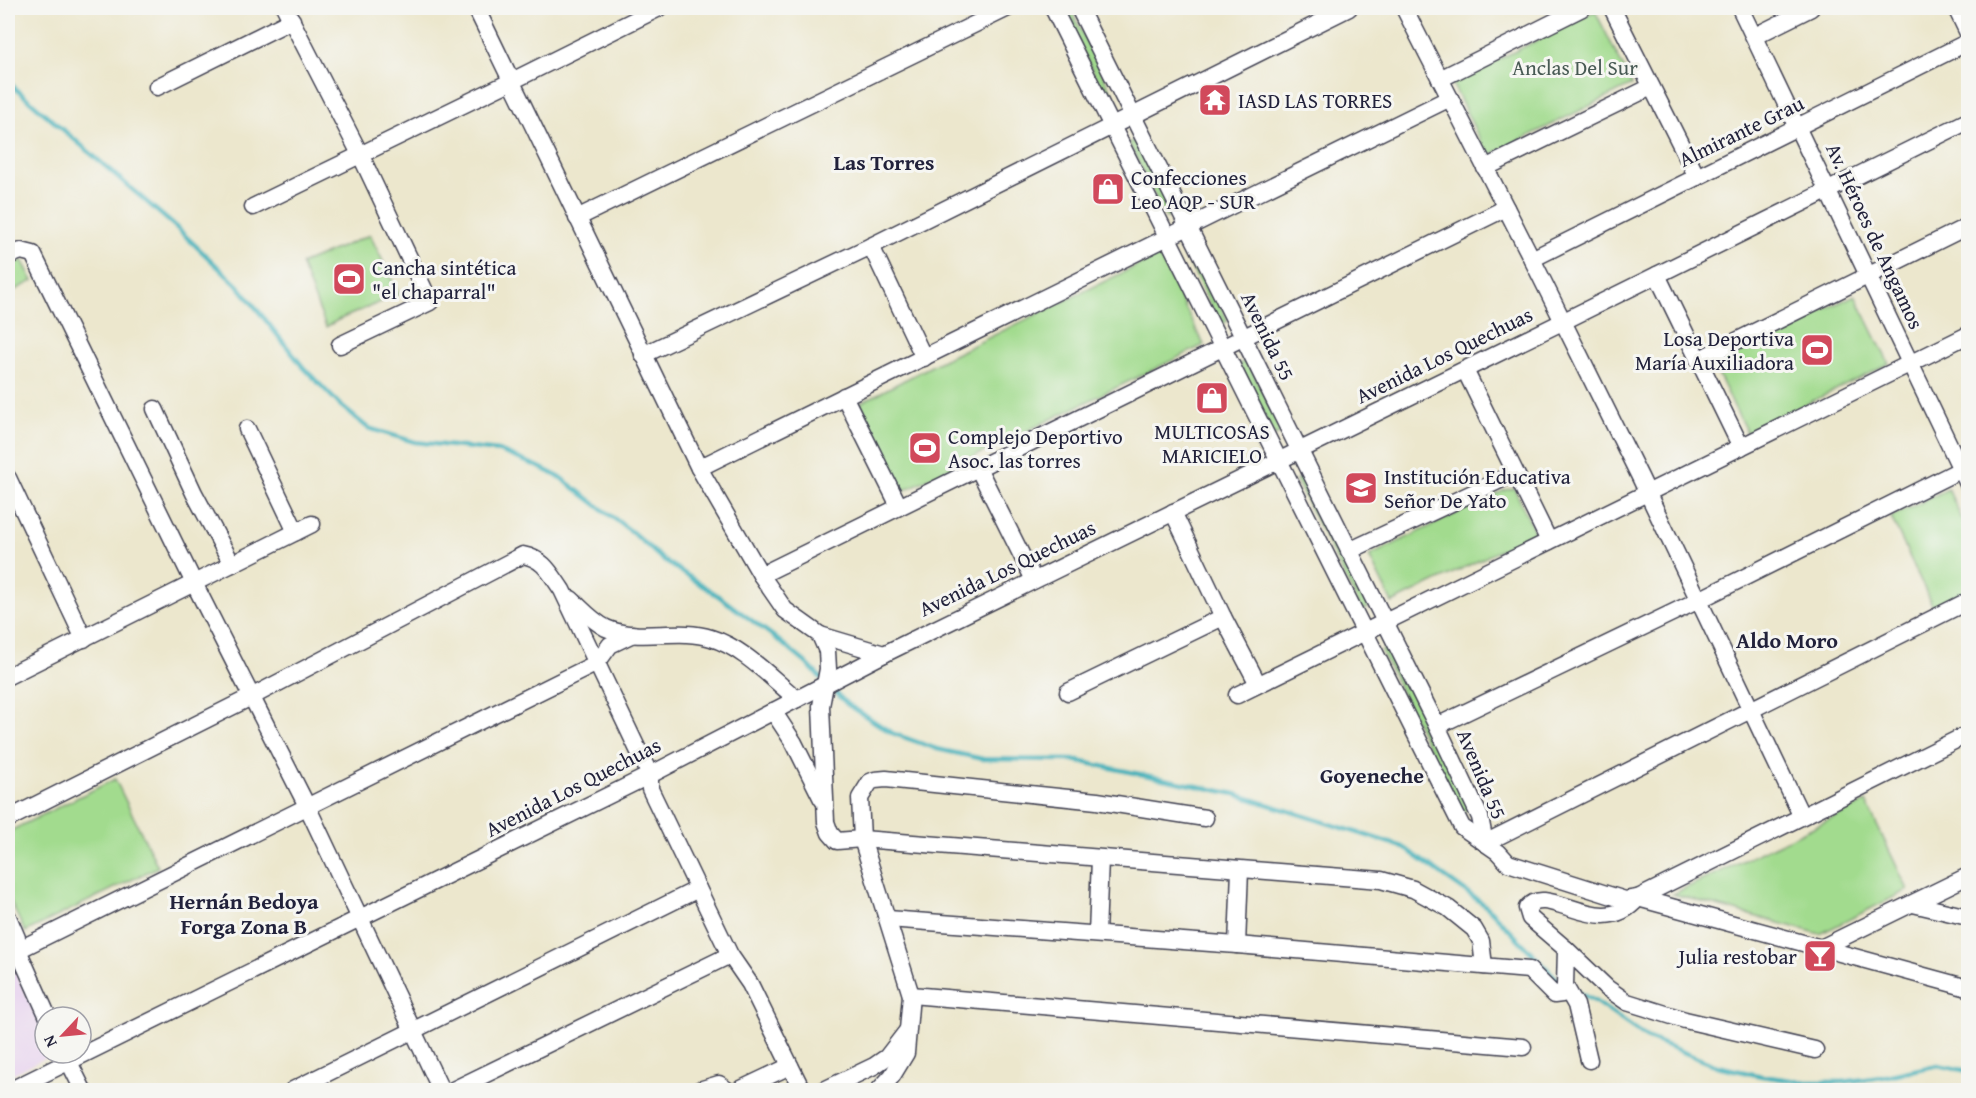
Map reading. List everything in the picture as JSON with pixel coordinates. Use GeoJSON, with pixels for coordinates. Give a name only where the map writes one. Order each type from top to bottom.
{"type":"FeatureCollection","features":[{"type":"Feature","properties":{"kind":"street"},"geometry":{"type":"LineString","coordinates":[[476,8],[699,468],[761,575],[785,610],[820,635],[884,654]]}},
{"type":"Feature","properties":{"kind":"street"},"geometry":{"type":"LineString","coordinates":[[253,207],[659,8]]}},
{"type":"Feature","properties":{"kind":"street"},"geometry":{"type":"LineString","coordinates":[[577,218],[1008,8]]}},
{"type":"Feature","properties":{"kind":"street","name":"Avenida 55"},"geometry":{"type":"LineString","coordinates":[[1053,8],[1462,827],[1485,843]]}},
{"type":"Feature","properties":{"kind":"street","name":"Avenida 55"},"geometry":{"type":"LineString","coordinates":[[1079,8],[1437,726],[1480,817],[1485,843]]}},
{"type":"Feature","properties":{"kind":"street"},"geometry":{"type":"LineString","coordinates":[[643,355],[871,246],[1349,8]]}},
{"type":"Feature","properties":{"kind":"street"},"geometry":{"type":"LineString","coordinates":[[1404,8],[1648,494],[1801,816]]}},
{"type":"Feature","properties":{"kind":"street"},"geometry":{"type":"LineString","coordinates":[[1440,79],[1582,8]]}},
{"type":"Feature","properties":{"kind":"street"},"geometry":{"type":"LineString","coordinates":[[1612,8],[1697,177]]}},
{"type":"Feature","properties":{"kind":"street","name":"Av. Héroes de Angamos"},"geometry":{"type":"LineString","coordinates":[[1740,8],[1910,364],[1966,473]]}},
{"type":"Feature","properties":{"kind":"street"},"geometry":{"type":"LineString","coordinates":[[1755,36],[1811,8]]}},
{"type":"Feature","properties":{"kind":"street"},"geometry":{"type":"LineString","coordinates":[[1956,8],[1968,33]]}},
{"type":"Feature","properties":{"kind":"street"},"geometry":{"type":"LineString","coordinates":[[157,87],[288,14],[360,154],[430,302],[340,345]]}},
{"type":"Feature","properties":{"kind":"street","name":"Almirante Grau"},"geometry":{"type":"LineString","coordinates":[[1532,259],[1968,42]]}},
{"type":"Feature","properties":{"kind":"street"},"geometry":{"type":"LineString","coordinates":[[1485,168],[1651,87]]}},
{"type":"Feature","properties":{"kind":"street"},"geometry":{"type":"LineString","coordinates":[[699,468],[1450,98]]}},
{"type":"Feature","properties":{"kind":"street","name":"Avenida Los Quechuas"},"geometry":{"type":"LineString","coordinates":[[93,1046],[360,919],[650,775],[884,654],[1968,121]]}},
{"type":"Feature","properties":{"kind":"street"},"geometry":{"type":"LineString","coordinates":[[761,575],[1506,208]]}},
{"type":"Feature","properties":{"kind":"street"},"geometry":{"type":"LineString","coordinates":[[1698,360],[1968,226]]}},
{"type":"Feature","properties":{"kind":"street"},"geometry":{"type":"LineString","coordinates":[[871,246],[924,358]]}},
{"type":"Feature","properties":{"kind":"street"},"geometry":{"type":"LineString","coordinates":[[8,256],[21,251],[33,254],[194,583],[308,806],[441,1090]]}},
{"type":"Feature","properties":{"kind":"street"},"geometry":{"type":"LineString","coordinates":[[1657,275],[1741,447]]}},
{"type":"Feature","properties":{"kind":"street"},"geometry":{"type":"LineString","coordinates":[[1237,695],[1968,335]]}},
{"type":"Feature","properties":{"kind":"street"},"geometry":{"type":"LineString","coordinates":[[1465,370],[1549,542]]}},
{"type":"Feature","properties":{"kind":"street"},"geometry":{"type":"LineString","coordinates":[[844,396],[899,506]]}},
{"type":"Feature","properties":{"kind":"street"},"geometry":{"type":"LineString","coordinates":[[155,409],[194,493],[232,564]]}},
{"type":"Feature","properties":{"kind":"street"},"geometry":{"type":"LineString","coordinates":[[247,429],[296,532]]}},
{"type":"Feature","properties":{"kind":"street"},"geometry":{"type":"LineString","coordinates":[[978,468],[1034,580]]}},
{"type":"Feature","properties":{"kind":"street"},"geometry":{"type":"LineString","coordinates":[[1349,551],[1515,472]]}},
{"type":"Feature","properties":{"kind":"street"},"geometry":{"type":"LineString","coordinates":[[1437,726],[1966,473]]}},
{"type":"Feature","properties":{"kind":"street"},"geometry":{"type":"LineString","coordinates":[[8,478],[84,639]]}},
{"type":"Feature","properties":{"kind":"street"},"geometry":{"type":"LineString","coordinates":[[1173,512],[1258,684]]}},
{"type":"Feature","properties":{"kind":"street"},"geometry":{"type":"LineString","coordinates":[[8,676],[312,524]]}},
{"type":"Feature","properties":{"kind":"street"},"geometry":{"type":"LineString","coordinates":[[8,819],[252,696],[523,555],[535,557],[548,569],[562,590],[650,775],[650,789],[730,955],[750,984],[802,1090]]}},
{"type":"Feature","properties":{"kind":"street"},"geometry":{"type":"LineString","coordinates":[[562,590],[590,617],[607,628],[633,634],[664,633],[709,637],[724,643],[742,654],[797,699]]}},
{"type":"Feature","properties":{"kind":"street"},"geometry":{"type":"LineString","coordinates":[[1968,602],[1485,843],[1508,863],[1625,900],[1638,898],[1968,734]]}},
{"type":"Feature","properties":{"kind":"street"},"geometry":{"type":"LineString","coordinates":[[1068,692],[1223,617]]}},
{"type":"Feature","properties":{"kind":"street"},"geometry":{"type":"LineString","coordinates":[[13,952],[597,663],[610,645],[633,634]]}},
{"type":"Feature","properties":{"kind":"street"},"geometry":{"type":"LineString","coordinates":[[820,635],[826,651],[828,669],[821,706],[826,822],[830,833],[837,841],[862,839],[1381,880],[1413,889],[1448,908],[1473,928],[1482,941],[1484,966]]}},
{"type":"Feature","properties":{"kind":"street"},"geometry":{"type":"LineString","coordinates":[[773,711],[794,743],[825,805]]}},
{"type":"Feature","properties":{"kind":"street"},"geometry":{"type":"LineString","coordinates":[[879,1090],[892,1076],[906,1053],[911,995],[862,839],[860,798],[865,788],[876,780],[886,779],[1097,801],[1205,818]]}},
{"type":"Feature","properties":{"kind":"street"},"geometry":{"type":"LineString","coordinates":[[1097,934],[1100,859]]}},
{"type":"Feature","properties":{"kind":"street"},"geometry":{"type":"LineString","coordinates":[[1237,945],[1240,870]]}},
{"type":"Feature","properties":{"kind":"street"},"geometry":{"type":"LineString","coordinates":[[1819,949],[1968,876]]}},
{"type":"Feature","properties":{"kind":"street"},"geometry":{"type":"LineString","coordinates":[[293,1090],[698,889]]}},
{"type":"Feature","properties":{"kind":"street"},"geometry":{"type":"LineString","coordinates":[[1638,898],[1630,908],[1608,916],[1580,912],[1541,899],[1531,902],[1527,908],[1530,918],[1607,988],[1627,1002],[1685,1020],[1815,1050]]}},
{"type":"Feature","properties":{"kind":"street"},"geometry":{"type":"LineString","coordinates":[[1638,898],[1968,988]]}},
{"type":"Feature","properties":{"kind":"street"},"geometry":{"type":"LineString","coordinates":[[1913,904],[1968,917]]}},
{"type":"Feature","properties":{"kind":"street"},"geometry":{"type":"LineString","coordinates":[[8,917],[17,938],[13,952],[42,1005]]}},
{"type":"Feature","properties":{"kind":"street"},"geometry":{"type":"LineString","coordinates":[[888,919],[1529,970],[1554,995],[1562,994],[1565,986],[1566,949]]}},
{"type":"Feature","properties":{"kind":"street"},"geometry":{"type":"LineString","coordinates":[[453,1090],[730,955]]}},
{"type":"Feature","properties":{"kind":"street"},"geometry":{"type":"LineString","coordinates":[[1565,986],[1576,1005],[1589,1060]]}},
{"type":"Feature","properties":{"kind":"street"},"geometry":{"type":"LineString","coordinates":[[911,995],[1523,1047]]}},
{"type":"Feature","properties":{"kind":"street"},"geometry":{"type":"LineString","coordinates":[[824,1090],[874,1066],[887,1057],[908,1030]]}},
{"type":"Feature","properties":{"kind":"street","name":"Avenida Los Quechuas"},"geometry":{"type":"LineString","coordinates":[[11,1090],[55,1065]]}},
{"type":"Feature","properties":{"kind":"street"},"geometry":{"type":"LineString","coordinates":[[70,1065],[83,1090]]}},
{"type":"Feature","properties":{"kind":"street"},"geometry":{"type":"LineString","coordinates":[[739,1090],[790,1066]]}},
{"type":"Feature","properties":{"kind":"street"},"geometry":{"type":"LineString","coordinates":[[699,1090],[718,1084],[727,1090]]}},
{"type":"Feature","properties":{"kind":"shaded area"},"geometry":{"type":"Polygon","coordinates":[[[11,963],[33,1010],[33,1064],[12,1074],[8,1064],[8,965],[11,963]]]}},
{"type":"Feature","properties":{"kind":"green space"},"geometry":{"type":"Polygon","coordinates":[[[1062,8],[1070,8],[1113,95],[1106,99],[1062,8]]]}},
{"type":"Feature","properties":{"kind":"green space","name":"Anclas Del Sur"},"geometry":{"type":"Polygon","coordinates":[[[1595,11],[1632,85],[1488,156],[1452,83],[1595,11]]]}},
{"type":"Feature","properties":{"kind":"green space"},"geometry":{"type":"Polygon","coordinates":[[[1137,139],[1174,214],[1166,218],[1129,143],[1137,139]]]}},
{"type":"Feature","properties":{"kind":"green space","name":"Cancha sintética \"el chaparral\""},"geometry":{"type":"Polygon","coordinates":[[[370,235],[399,294],[326,327],[301,264],[370,235]]]}},
{"type":"Feature","properties":{"kind":"green space"},"geometry":{"type":"Polygon","coordinates":[[[1193,250],[1228,321],[1220,325],[1185,254],[1193,250]]]}},
{"type":"Feature","properties":{"kind":"green space"},"geometry":{"type":"Polygon","coordinates":[[[1159,255],[1204,345],[903,491],[860,403],[1159,255]]]}},
{"type":"Feature","properties":{"kind":"green space"},"geometry":{"type":"Polygon","coordinates":[[[22,260],[33,281],[15,290],[8,275],[8,267],[22,260]]]}},
{"type":"Feature","properties":{"kind":"green space"},"geometry":{"type":"Polygon","coordinates":[[[1855,295],[1889,364],[1747,433],[1713,363],[1855,295]]]}},
{"type":"Feature","properties":{"kind":"green space"},"geometry":{"type":"Polygon","coordinates":[[[1247,360],[1282,433],[1274,436],[1239,364],[1247,360]]]}},
{"type":"Feature","properties":{"kind":"green space"},"geometry":{"type":"Polygon","coordinates":[[[1304,476],[1369,607],[1362,611],[1296,480],[1304,476]]]}},
{"type":"Feature","properties":{"kind":"green space"},"geometry":{"type":"Polygon","coordinates":[[[1514,488],[1535,533],[1392,603],[1369,556],[1505,490],[1514,488]]]}},
{"type":"Feature","properties":{"kind":"green space"},"geometry":{"type":"Polygon","coordinates":[[[1948,489],[1968,532],[1968,591],[1933,607],[1891,517],[1948,489]]]}},
{"type":"Feature","properties":{"kind":"green space"},"geometry":{"type":"Polygon","coordinates":[[[1389,646],[1469,809],[1461,813],[1381,651],[1389,646]]]}},
{"type":"Feature","properties":{"kind":"green space"},"geometry":{"type":"Polygon","coordinates":[[[115,779],[158,867],[25,932],[8,896],[8,832],[115,779]]]}},
{"type":"Feature","properties":{"kind":"green space"},"geometry":{"type":"Polygon","coordinates":[[[1866,802],[1908,890],[1820,934],[1673,894],[1866,802]]]}},
{"type":"Feature","properties":{"kind":"waterway"},"geometry":{"type":"LineString","coordinates":[[8,82],[178,229],[240,288],[303,367],[340,405],[368,428],[415,442],[499,451],[561,478],[632,532],[662,559],[773,636],[822,679]]}},
{"type":"Feature","properties":{"kind":"waterway"},"geometry":{"type":"LineString","coordinates":[[830,687],[847,704],[892,733],[937,749],[983,759],[1073,760],[1235,794],[1403,847],[1486,906],[1559,981]]}},
{"type":"Feature","properties":{"kind":"waterway"},"geometry":{"type":"LineString","coordinates":[[1574,991],[1593,1000],[1646,1037],[1717,1066],[1762,1076],[1804,1082],[1842,1082],[1882,1077],[1938,1065],[1968,1071]]}},
{"type":"Feature","properties":{"kind":"place","name":"IASD LAS TORRES"},"geometry":{"type":"Point","coordinates":[1215,100]}},
{"type":"Feature","properties":{"kind":"place","name":"Confecciones Leo AQP - SUR"},"geometry":{"type":"Point","coordinates":[1108,189]}},
{"type":"Feature","properties":{"kind":"place","name":"Cancha sintética \"el chaparral\""},"geometry":{"type":"Point","coordinates":[349,279]}},
{"type":"Feature","properties":{"kind":"place","name":"Losa Deportiva María Auxiliadora"},"geometry":{"type":"Point","coordinates":[1817,350]}},
{"type":"Feature","properties":{"kind":"place","name":"MULTICOSAS MARICIELO"},"geometry":{"type":"Point","coordinates":[1212,398]}},
{"type":"Feature","properties":{"kind":"place","name":"Complejo Deportivo Asoc. las torres"},"geometry":{"type":"Point","coordinates":[925,448]}},
{"type":"Feature","properties":{"kind":"place","name":"Institución Educativa Señor De Yato"},"geometry":{"type":"Point","coordinates":[1361,488]}},
{"type":"Feature","properties":{"kind":"place","name":"Julia restobar"},"geometry":{"type":"Point","coordinates":[1820,956]}},
{"type":"Feature","properties":{"kind":"district","name":"Las Torres"},"geometry":{"type":"Point","coordinates":[884,162]}},
{"type":"Feature","properties":{"kind":"district","name":"Aldo Moro"},"geometry":{"type":"Point","coordinates":[1787,640]}},
{"type":"Feature","properties":{"kind":"district","name":"Goyeneche"},"geometry":{"type":"Point","coordinates":[1372,775]}},
{"type":"Feature","properties":{"kind":"district","name":"Hernán Bedoya Forga Zona B"},"geometry":{"type":"Point","coordinates":[244,914]}}]}
